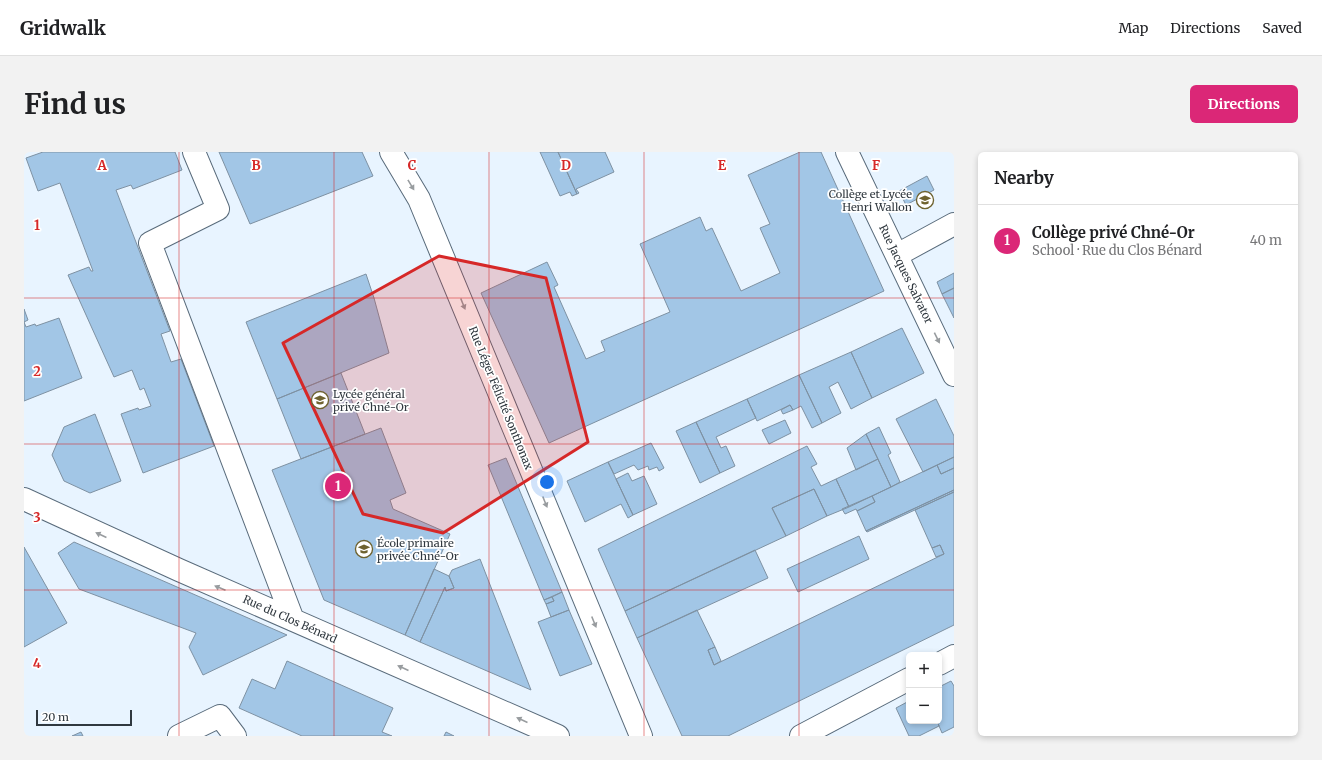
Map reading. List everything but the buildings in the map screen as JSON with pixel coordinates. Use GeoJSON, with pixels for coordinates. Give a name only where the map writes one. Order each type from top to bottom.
{"type":"FeatureCollection","features":[{"type":"Feature","properties":{"kind":"street"},"geometry":{"type":"LineString","coordinates":[[194,152],[218,209],[150,243],[293,620]]}},
{"type":"Feature","properties":{"kind":"street","name":"Rue Léger Félicité Sonthonax"},"geometry":{"type":"LineString","coordinates":[[391,152],[419,199],[641,736]]}},
{"type":"Feature","properties":{"kind":"street","name":"Rue Jacques Salvator"},"geometry":{"type":"LineString","coordinates":[[847,152],[952,367]]}},
{"type":"Feature","properties":{"kind":"street"},"geometry":{"type":"LineString","coordinates":[[896,255],[954,224]]}},
{"type":"Feature","properties":{"kind":"street","name":"Rue du Clos Bénard"},"geometry":{"type":"LineString","coordinates":[[24,499],[179,570],[558,736]]}},
{"type":"Feature","properties":{"kind":"street"},"geometry":{"type":"LineString","coordinates":[[942,662],[954,656]]}},
{"type":"Feature","properties":{"kind":"street"},"geometry":{"type":"LineString","coordinates":[[801,736],[906,681]]}},
{"type":"Feature","properties":{"kind":"street"},"geometry":{"type":"LineString","coordinates":[[179,736],[220,716],[235,736]]}},
{"type":"Feature","properties":{"kind":"highlighted area"},"geometry":{"type":"Polygon","coordinates":[[[439,256],[546,278],[588,442],[443,533],[363,514],[283,343],[439,256]]]}},
{"type":"Feature","properties":{"kind":"place","name":"Collège et Lycée Henri Wallon"},"geometry":{"type":"Point","coordinates":[925,200]}},
{"type":"Feature","properties":{"kind":"place","name":"Lycée général privé Chné-Or"},"geometry":{"type":"Point","coordinates":[320,400]}},
{"type":"Feature","properties":{"kind":"place","name":"Collège privé Chné-Or"},"geometry":{"type":"Point","coordinates":[338,486]}},
{"type":"Feature","properties":{"kind":"place","name":"École primaire privée Chné-Or"},"geometry":{"type":"Point","coordinates":[364,549]}}]}
